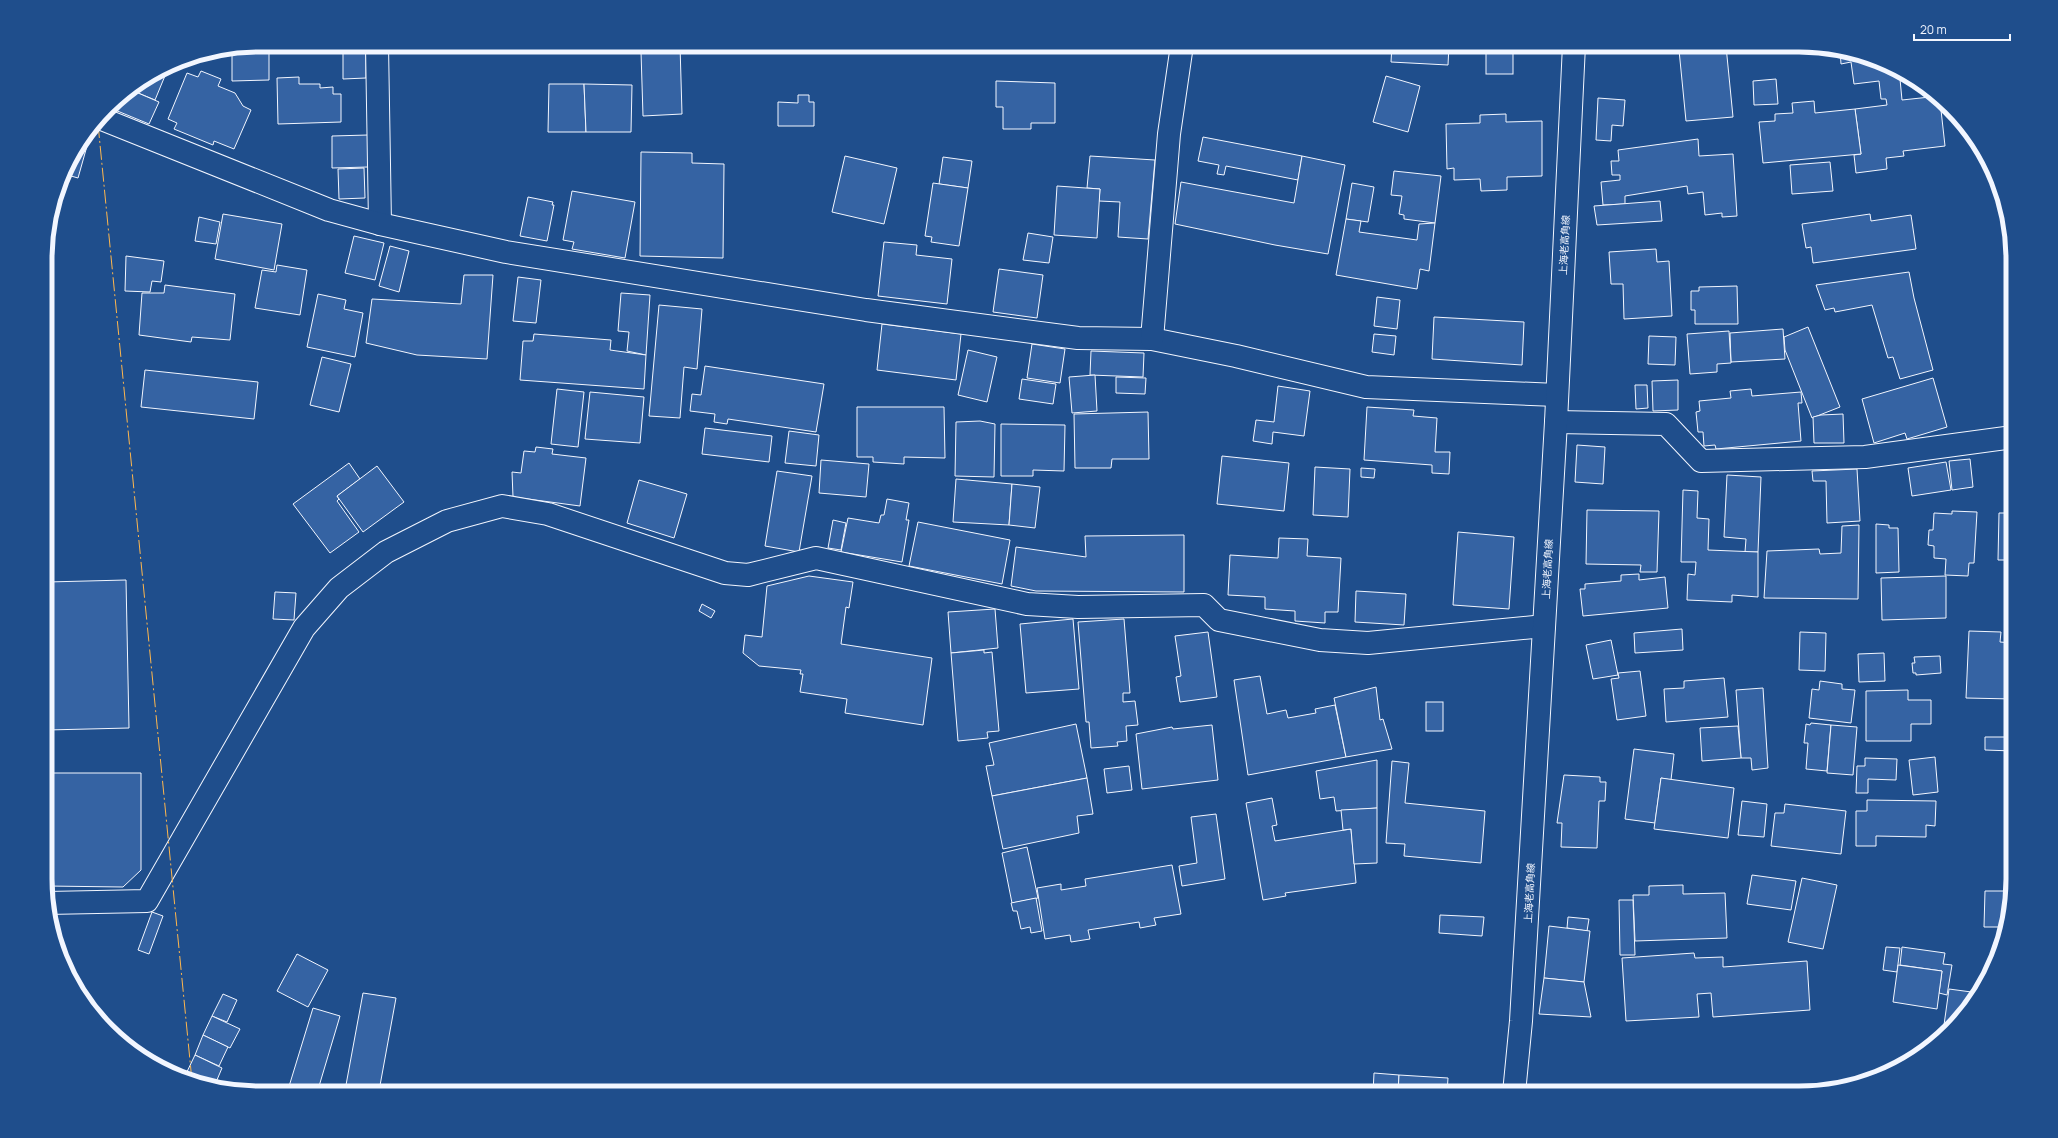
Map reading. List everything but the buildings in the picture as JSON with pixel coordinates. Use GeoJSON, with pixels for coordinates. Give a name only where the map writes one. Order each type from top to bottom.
{"type":"FeatureCollection","features":[{"type":"Feature","properties":{"kind":"street"},"geometry":{"type":"LineString","coordinates":[[377,52],[380,224]]}},
{"type":"Feature","properties":{"kind":"street"},"geometry":{"type":"LineString","coordinates":[[1152,339],[1169,134],[1181,52]]}},
{"type":"Feature","properties":{"kind":"street","name":"上海老高角線"},"geometry":{"type":"LineString","coordinates":[[1515,1086],[1521,1022],[1556,422],[1574,52]]}},
{"type":"Feature","properties":{"kind":"street"},"geometry":{"type":"LineString","coordinates":[[105,120],[328,210],[380,224],[506,252],[866,310],[1078,338],[1152,339],[1236,356],[1366,387],[1557,395]]}},
{"type":"Feature","properties":{"kind":"street"},"geometry":{"type":"LineString","coordinates":[[1556,422],[1666,424],[1702,460],[1865,458],[2006,438]]}},
{"type":"Feature","properties":{"kind":"street"},"geometry":{"type":"LineString","coordinates":[[54,903],[147,901],[304,628],[339,588],[386,552],[447,521],[502,506],[548,514],[725,574],[748,575],[816,558],[1027,604],[1078,607],[1204,605],[1219,620],[1320,640],[1360,642],[1544,626]]}},
{"type":"Feature","properties":{"kind":"power"},"geometry":{"type":"LineString","coordinates":[[98,128],[191,1075]]}}]}
